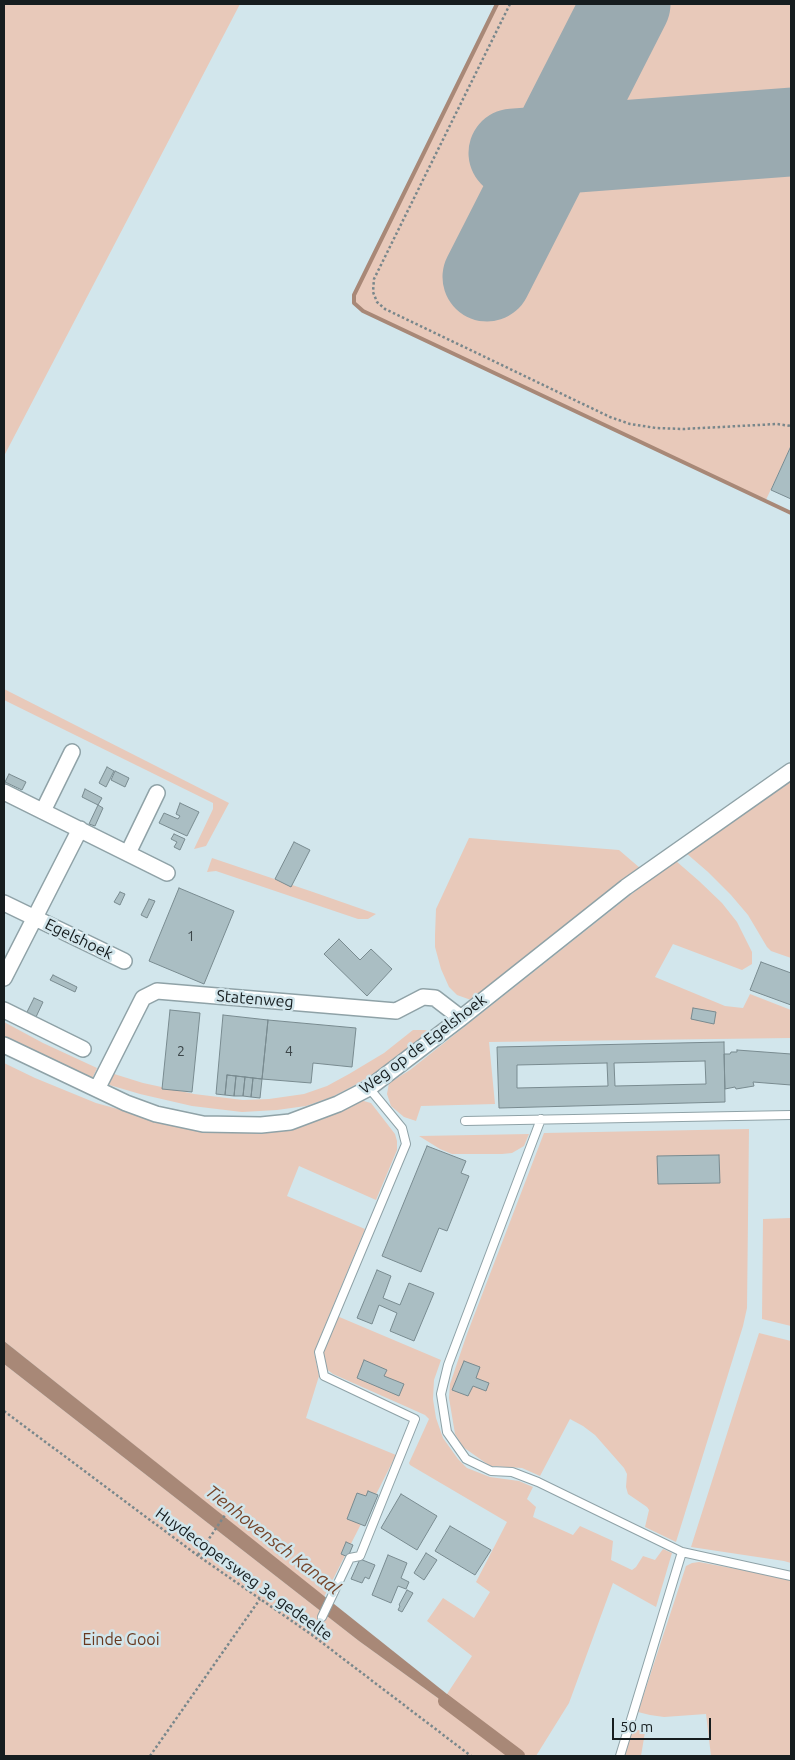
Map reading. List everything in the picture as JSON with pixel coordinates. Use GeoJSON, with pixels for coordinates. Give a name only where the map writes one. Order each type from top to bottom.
{"type":"FeatureCollection","features":[{"type":"Feature","properties":{"kind":"street"},"geometry":{"type":"LineString","coordinates":[[43,811],[72,752]]}},
{"type":"Feature","properties":{"kind":"street","name":"Weg op de Egelshoek"},"geometry":{"type":"LineString","coordinates":[[4,1045],[97,1090],[156,1114],[203,1124],[261,1125],[290,1122],[338,1104],[369,1088],[626,887],[791,771]]}},
{"type":"Feature","properties":{"kind":"street"},"geometry":{"type":"LineString","coordinates":[[4,792],[167,873]]}},
{"type":"Feature","properties":{"kind":"street"},"geometry":{"type":"LineString","coordinates":[[128,853],[157,793]]}},
{"type":"Feature","properties":{"kind":"street","name":"Egelshoek"},"geometry":{"type":"LineString","coordinates":[[4,978],[80,829]]}},
{"type":"Feature","properties":{"kind":"street","name":"Egelshoek"},"geometry":{"type":"LineString","coordinates":[[4,903],[124,961]]}},
{"type":"Feature","properties":{"kind":"street","name":"Statenweg"},"geometry":{"type":"LineString","coordinates":[[97,1090],[142,998],[157,991],[396,1011],[423,998],[435,998],[460,1018]]}},
{"type":"Feature","properties":{"kind":"street"},"geometry":{"type":"LineString","coordinates":[[4,1010],[83,1049]]}},
{"type":"Feature","properties":{"kind":"lane"},"geometry":{"type":"LineString","coordinates":[[322,1617],[350,1558],[360,1556],[415,1419],[324,1376],[318,1352],[406,1144],[402,1128],[369,1088]]}},
{"type":"Feature","properties":{"kind":"lane"},"geometry":{"type":"LineString","coordinates":[[465,1121],[791,1115]]}},
{"type":"Feature","properties":{"kind":"lane"},"geometry":{"type":"LineString","coordinates":[[541,1119],[448,1364],[440,1394],[448,1432],[466,1459],[490,1472],[512,1472],[538,1482],[682,1552],[791,1576]]}},
{"type":"Feature","properties":{"kind":"lane"},"geometry":{"type":"LineString","coordinates":[[620,1756],[682,1552]]}},
{"type":"Feature","properties":{"kind":"path"},"geometry":{"type":"LineString","coordinates":[[510,4],[374,280],[373,292],[377,302],[385,309],[610,417],[630,424],[656,428],[683,429],[777,424],[791,426]]}},
{"type":"Feature","properties":{"kind":"path","name":"Huydecopersweg 3e gedeelte"},"geometry":{"type":"LineString","coordinates":[[4,1411],[197,1555],[312,1635],[470,1756]]}},
{"type":"Feature","properties":{"kind":"path"},"geometry":{"type":"LineString","coordinates":[[197,1555],[226,1515]]}},
{"type":"Feature","properties":{"kind":"path"},"geometry":{"type":"LineString","coordinates":[[150,1756],[260,1599]]}},
{"type":"Feature","properties":{"kind":"green space"},"geometry":{"type":"Polygon","coordinates":[[[4,4],[240,4],[4,456],[4,4]]]}},
{"type":"Feature","properties":{"kind":"green space"},"geometry":{"type":"Polygon","coordinates":[[[497,4],[791,4],[791,446],[765,502],[363,311],[354,303],[354,295],[497,4]]]}},
{"type":"Feature","properties":{"kind":"green space"},"geometry":{"type":"Polygon","coordinates":[[[4,689],[229,803],[206,846],[194,849],[213,809],[213,803],[4,700],[4,689]]]}},
{"type":"Feature","properties":{"kind":"green space"},"geometry":{"type":"Polygon","coordinates":[[[791,781],[791,958],[771,951],[767,947],[748,915],[731,895],[686,853],[791,781]]]}},
{"type":"Feature","properties":{"kind":"green space"},"geometry":{"type":"Polygon","coordinates":[[[469,838],[619,850],[640,868],[471,1000],[457,995],[449,987],[441,969],[435,947],[436,909],[469,838]]]}},
{"type":"Feature","properties":{"kind":"green space"},"geometry":{"type":"Polygon","coordinates":[[[212,858],[376,914],[368,919],[358,919],[216,871],[207,872],[212,858]]]}},
{"type":"Feature","properties":{"kind":"green space"},"geometry":{"type":"Polygon","coordinates":[[[676,861],[722,903],[737,922],[752,952],[752,964],[742,970],[673,944],[655,977],[725,1006],[743,1008],[750,994],[791,1010],[791,1038],[489,1042],[495,1104],[421,1106],[416,1121],[404,1117],[391,1106],[387,1094],[389,1083],[410,1070],[676,861]]]}},
{"type":"Feature","properties":{"kind":"green space"},"geometry":{"type":"Polygon","coordinates":[[[4,1022],[43,1043],[97,1068],[92,1079],[4,1039],[4,1022]]]}},
{"type":"Feature","properties":{"kind":"green space"},"geometry":{"type":"Polygon","coordinates":[[[413,1030],[431,1032],[385,1067],[355,1085],[332,1097],[306,1106],[242,1112],[192,1106],[106,1084],[111,1073],[143,1083],[194,1094],[243,1100],[269,1099],[304,1094],[327,1086],[349,1074],[384,1053],[413,1030]]]}},
{"type":"Feature","properties":{"kind":"green space"},"geometry":{"type":"Polygon","coordinates":[[[4,1063],[96,1103],[136,1114],[300,1126],[323,1119],[360,1100],[371,1103],[395,1134],[397,1150],[376,1200],[299,1166],[287,1196],[365,1229],[314,1352],[319,1376],[306,1418],[396,1455],[324,1597],[4,1341],[4,1063]]]}},
{"type":"Feature","properties":{"kind":"green space"},"geometry":{"type":"Polygon","coordinates":[[[749,1129],[747,1308],[676,1542],[645,1527],[649,1510],[628,1494],[626,1487],[627,1474],[624,1468],[595,1435],[570,1419],[540,1476],[522,1468],[490,1466],[463,1447],[455,1434],[449,1398],[450,1384],[467,1334],[544,1133],[749,1129]]]}},
{"type":"Feature","properties":{"kind":"green space"},"geometry":{"type":"Polygon","coordinates":[[[529,1134],[524,1146],[512,1153],[502,1154],[452,1154],[419,1136],[529,1134]]]}},
{"type":"Feature","properties":{"kind":"green space"},"geometry":{"type":"Polygon","coordinates":[[[791,1218],[791,1326],[762,1319],[763,1219],[791,1218]]]}},
{"type":"Feature","properties":{"kind":"green space"},"geometry":{"type":"Polygon","coordinates":[[[337,1316],[441,1360],[434,1380],[433,1399],[436,1418],[443,1438],[467,1468],[490,1477],[519,1481],[533,1487],[527,1499],[536,1507],[533,1517],[573,1535],[580,1526],[613,1541],[611,1560],[632,1570],[643,1556],[655,1560],[663,1549],[672,1553],[656,1607],[613,1583],[569,1703],[536,1756],[523,1756],[447,1694],[472,1656],[427,1621],[443,1598],[474,1618],[490,1592],[476,1582],[507,1522],[410,1465],[409,1463],[429,1419],[425,1415],[333,1374],[325,1368],[323,1357],[325,1345],[337,1316]]]}},
{"type":"Feature","properties":{"kind":"green space"},"geometry":{"type":"Polygon","coordinates":[[[759,1333],[791,1341],[791,1563],[691,1547],[759,1333]]]}},
{"type":"Feature","properties":{"kind":"green space","name":"Einde Gooi"},"geometry":{"type":"Polygon","coordinates":[[[4,1364],[359,1641],[518,1756],[4,1756],[4,1364]]]}},
{"type":"Feature","properties":{"kind":"green space"},"geometry":{"type":"Polygon","coordinates":[[[699,1562],[791,1579],[791,1756],[711,1756],[706,1714],[664,1717],[638,1712],[686,1566],[699,1562]]]}},
{"type":"Feature","properties":{"kind":"green space"},"geometry":{"type":"Polygon","coordinates":[[[632,1728],[645,1732],[641,1756],[625,1756],[632,1728]]]}},
{"type":"Feature","properties":{"kind":"shaded area"},"geometry":{"type":"Polygon","coordinates":[[[4,1341],[523,1756],[518,1756],[359,1641],[4,1364],[4,1341]]]}},
{"type":"Feature","properties":{"kind":"building"},"geometry":{"type":"Polygon","coordinates":[[[791,446],[791,499],[771,490],[791,446]]]}},
{"type":"Feature","properties":{"kind":"building"},"geometry":{"type":"Polygon","coordinates":[[[107,767],[114,771],[106,787],[99,783],[107,767]]]}},
{"type":"Feature","properties":{"kind":"building"},"geometry":{"type":"Polygon","coordinates":[[[115,771],[129,778],[125,787],[111,780],[115,771]]]}},
{"type":"Feature","properties":{"kind":"building"},"geometry":{"type":"Polygon","coordinates":[[[9,774],[26,782],[22,790],[5,782],[9,774]]]}},
{"type":"Feature","properties":{"kind":"building"},"geometry":{"type":"Polygon","coordinates":[[[85,789],[102,798],[98,805],[82,797],[85,789]]]}},
{"type":"Feature","properties":{"kind":"building"},"geometry":{"type":"Polygon","coordinates":[[[180,803],[199,812],[187,836],[159,823],[164,813],[178,819],[180,816],[176,814],[180,803]]]}},
{"type":"Feature","properties":{"kind":"building"},"geometry":{"type":"Polygon","coordinates":[[[98,805],[103,808],[95,826],[89,824],[98,805]]]}},
{"type":"Feature","properties":{"kind":"building"},"geometry":{"type":"Polygon","coordinates":[[[174,834],[185,839],[180,850],[174,847],[177,842],[171,839],[174,834]]]}},
{"type":"Feature","properties":{"kind":"building"},"geometry":{"type":"Polygon","coordinates":[[[294,842],[310,850],[291,887],[275,879],[294,842]]]}},
{"type":"Feature","properties":{"kind":"building"},"geometry":{"type":"Polygon","coordinates":[[[179,888],[234,911],[204,984],[149,961],[179,888]]]}},
{"type":"Feature","properties":{"kind":"building"},"geometry":{"type":"Polygon","coordinates":[[[120,892],[125,894],[120,905],[114,902],[120,892]]]}},
{"type":"Feature","properties":{"kind":"building"},"geometry":{"type":"Polygon","coordinates":[[[149,899],[155,901],[147,918],[141,915],[149,899]]]}},
{"type":"Feature","properties":{"kind":"building"},"geometry":{"type":"Polygon","coordinates":[[[339,939],[360,960],[371,949],[392,969],[367,996],[324,954],[339,939]]]}},
{"type":"Feature","properties":{"kind":"building"},"geometry":{"type":"Polygon","coordinates":[[[761,962],[791,973],[791,1005],[750,990],[761,962]]]}},
{"type":"Feature","properties":{"kind":"building"},"geometry":{"type":"Polygon","coordinates":[[[53,975],[77,987],[75,992],[50,980],[53,975]]]}},
{"type":"Feature","properties":{"kind":"building"},"geometry":{"type":"Polygon","coordinates":[[[34,998],[43,1002],[36,1017],[27,1012],[34,998]]]}},
{"type":"Feature","properties":{"kind":"building"},"geometry":{"type":"Polygon","coordinates":[[[693,1008],[716,1012],[714,1024],[691,1019],[693,1008]]]}},
{"type":"Feature","properties":{"kind":"building"},"geometry":{"type":"Polygon","coordinates":[[[170,1010],[200,1013],[192,1092],[162,1089],[170,1010]]]}},
{"type":"Feature","properties":{"kind":"building"},"geometry":{"type":"Polygon","coordinates":[[[223,1015],[268,1020],[262,1079],[227,1075],[225,1095],[216,1094],[223,1015]]]}},
{"type":"Feature","properties":{"kind":"building"},"geometry":{"type":"Polygon","coordinates":[[[268,1020],[356,1028],[352,1067],[313,1063],[311,1083],[262,1079],[268,1020]]]}},
{"type":"Feature","properties":{"kind":"building"},"geometry":{"type":"Polygon","coordinates":[[[724,1042],[725,1102],[499,1108],[497,1047],[724,1042]],[[705,1061],[614,1063],[615,1086],[706,1084],[705,1061]],[[607,1063],[517,1065],[517,1088],[608,1086],[607,1063]]]}},
{"type":"Feature","properties":{"kind":"building"},"geometry":{"type":"Polygon","coordinates":[[[737,1050],[791,1054],[791,1085],[753,1082],[754,1086],[725,1089],[724,1054],[737,1052],[737,1050]]]}},
{"type":"Feature","properties":{"kind":"building"},"geometry":{"type":"Polygon","coordinates":[[[227,1075],[236,1076],[234,1096],[225,1095],[227,1075]]]}},
{"type":"Feature","properties":{"kind":"building"},"geometry":{"type":"Polygon","coordinates":[[[236,1076],[245,1077],[243,1096],[234,1096],[236,1076]]]}},
{"type":"Feature","properties":{"kind":"building"},"geometry":{"type":"Polygon","coordinates":[[[245,1077],[253,1078],[251,1097],[243,1096],[245,1077]]]}},
{"type":"Feature","properties":{"kind":"building"},"geometry":{"type":"Polygon","coordinates":[[[253,1078],[262,1079],[260,1098],[251,1097],[253,1078]]]}},
{"type":"Feature","properties":{"kind":"building"},"geometry":{"type":"Polygon","coordinates":[[[427,1146],[466,1161],[461,1173],[469,1176],[447,1231],[439,1228],[421,1272],[382,1256],[427,1146]]]}},
{"type":"Feature","properties":{"kind":"building"},"geometry":{"type":"Polygon","coordinates":[[[719,1155],[720,1183],[658,1184],[657,1156],[719,1155]]]}},
{"type":"Feature","properties":{"kind":"building"},"geometry":{"type":"Polygon","coordinates":[[[377,1270],[391,1276],[383,1298],[400,1305],[409,1283],[434,1293],[414,1341],[390,1331],[397,1313],[379,1305],[372,1324],[357,1318],[377,1270]]]}},
{"type":"Feature","properties":{"kind":"building"},"geometry":{"type":"Polygon","coordinates":[[[364,1360],[387,1370],[384,1376],[404,1384],[399,1396],[357,1378],[364,1360]]]}},
{"type":"Feature","properties":{"kind":"building"},"geometry":{"type":"Polygon","coordinates":[[[464,1361],[480,1367],[476,1378],[489,1383],[486,1391],[473,1386],[468,1396],[452,1390],[464,1361]]]}},
{"type":"Feature","properties":{"kind":"building"},"geometry":{"type":"Polygon","coordinates":[[[368,1491],[378,1495],[365,1526],[347,1519],[357,1493],[366,1496],[368,1491]]]}},
{"type":"Feature","properties":{"kind":"building"},"geometry":{"type":"Polygon","coordinates":[[[401,1494],[437,1516],[417,1550],[381,1528],[401,1494]]]}},
{"type":"Feature","properties":{"kind":"building"},"geometry":{"type":"Polygon","coordinates":[[[450,1526],[491,1550],[475,1575],[435,1551],[450,1526]]]}},
{"type":"Feature","properties":{"kind":"building"},"geometry":{"type":"Polygon","coordinates":[[[346,1542],[353,1545],[348,1557],[341,1554],[346,1542]]]}},
{"type":"Feature","properties":{"kind":"building"},"geometry":{"type":"Polygon","coordinates":[[[426,1553],[437,1560],[424,1580],[414,1573],[426,1553]]]}},
{"type":"Feature","properties":{"kind":"building"},"geometry":{"type":"Polygon","coordinates":[[[388,1555],[407,1563],[401,1578],[409,1582],[406,1589],[398,1586],[391,1603],[372,1595],[388,1555]]]}},
{"type":"Feature","properties":{"kind":"building"},"geometry":{"type":"Polygon","coordinates":[[[360,1559],[375,1565],[369,1579],[365,1577],[362,1583],[351,1579],[360,1559]]]}},
{"type":"Feature","properties":{"kind":"building"},"geometry":{"type":"Polygon","coordinates":[[[407,1590],[413,1593],[402,1612],[398,1610],[399,1605],[407,1590]]]}},
{"type":"Feature","properties":{"kind":"waterway"},"geometry":{"type":"LineString","coordinates":[[497,4],[354,295],[354,303],[363,311],[791,513]]}},
{"type":"Feature","properties":{"kind":"waterway","name":"Tienhovensch Kanaal"},"geometry":{"type":"LineString","coordinates":[[445,1701],[518,1756]]}},
{"type":"Feature","properties":{"kind":"runway"},"geometry":{"type":"LineString","coordinates":[[487,277],[626,4]]}},
{"type":"Feature","properties":{"kind":"runway"},"geometry":{"type":"LineString","coordinates":[[513,153],[791,132]]}}]}
